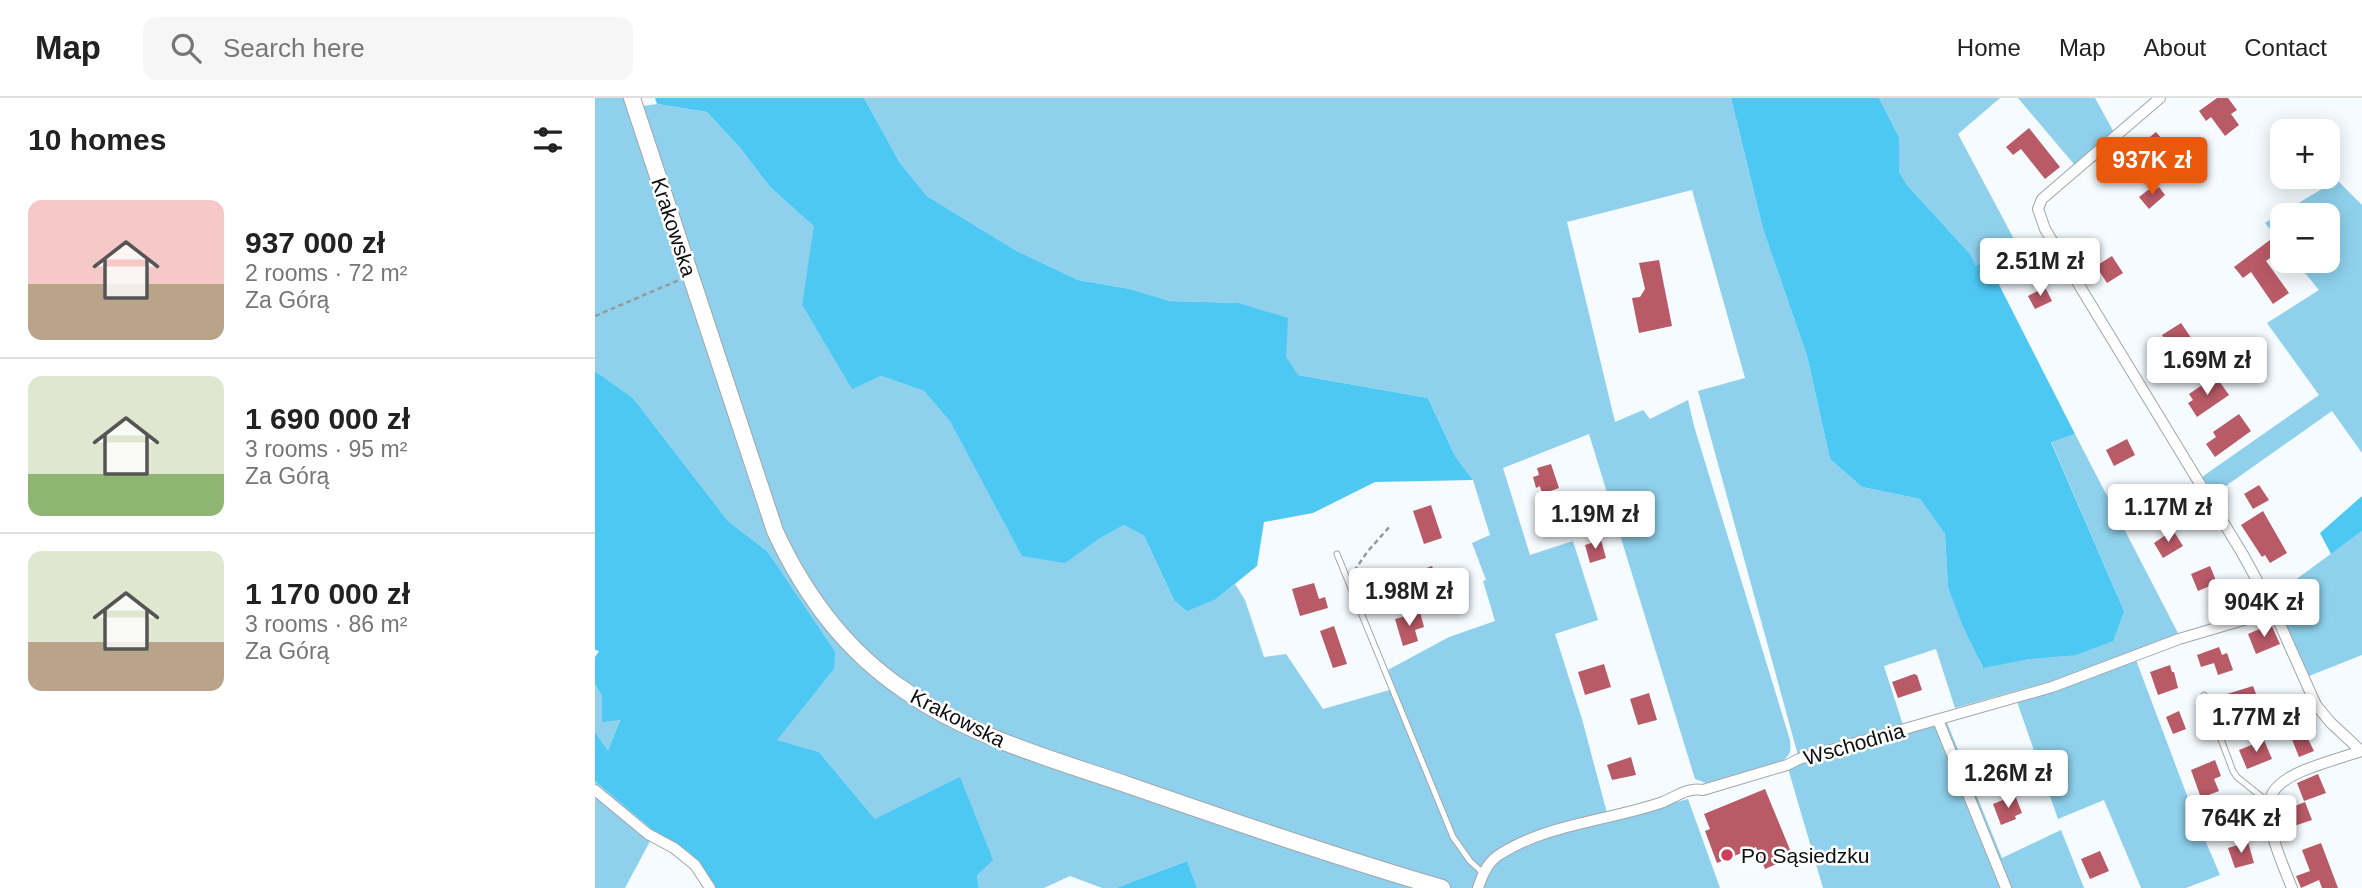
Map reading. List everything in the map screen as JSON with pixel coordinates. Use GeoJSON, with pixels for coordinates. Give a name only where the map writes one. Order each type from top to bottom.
{"type":"FeatureCollection","features":[{"type":"Feature","properties":{"kind":"main road","name":"Krakowska"},"geometry":{"type":"LineString","coordinates":[[632,98],[760,491],[787,556],[832,624],[882,674],[926,705],[1012,745],[1442,888]]}},
{"type":"Feature","properties":{"kind":"street"},"geometry":{"type":"LineString","coordinates":[[2160,98],[2042,199],[2038,209],[2045,229],[2242,553],[2274,611],[2316,705],[2330,722],[2362,751],[2292,775],[2281,781],[2267,802],[2272,841],[2292,888]]}},
{"type":"Feature","properties":{"kind":"street","name":"Wschodnia"},"geometry":{"type":"LineString","coordinates":[[1478,888],[1490,861],[1501,853],[1565,828],[1662,802],[1693,788],[1703,790],[1799,759],[2052,687],[2179,639],[2274,611]]}},
{"type":"Feature","properties":{"kind":"street"},"geometry":{"type":"LineString","coordinates":[[1938,720],[2006,888]]}},
{"type":"Feature","properties":{"kind":"street"},"geometry":{"type":"LineString","coordinates":[[595,790],[648,834],[674,848],[695,864],[710,888]]}},
{"type":"Feature","properties":{"kind":"lane"},"geometry":{"type":"LineString","coordinates":[[1337,554],[1453,837],[1469,861],[1483,873]]}},
{"type":"Feature","properties":{"kind":"lane"},"geometry":{"type":"LineString","coordinates":[[2204,695],[2237,778],[2267,802]]}},
{"type":"Feature","properties":{"kind":"path"},"geometry":{"type":"LineString","coordinates":[[595,316],[690,275]]}},
{"type":"Feature","properties":{"kind":"path"},"geometry":{"type":"LineString","coordinates":[[1348,579],[1391,525]]}},
{"type":"Feature","properties":{"kind":"shaded area"},"geometry":{"type":"Polygon","coordinates":[[[595,98],[632,98],[636,107],[657,104],[707,112],[741,149],[770,187],[815,226],[802,305],[852,388],[881,376],[924,391],[951,421],[1097,540],[1124,525],[1144,536],[1174,600],[1216,599],[1235,584],[1245,600],[1264,657],[1286,654],[1323,709],[1393,689],[1386,671],[1449,637],[1495,621],[1483,581],[1486,580],[1472,543],[1490,535],[1473,480],[1455,456],[1428,398],[1298,375],[1238,303],[1170,301],[1130,289],[1078,280],[1015,250],[927,196],[900,163],[864,98],[1731,98],[1763,229],[1807,356],[1830,459],[1862,487],[1920,499],[1945,534],[1948,587],[1982,667],[2030,659],[2124,611],[2051,441],[2075,434],[2180,637],[2088,671],[1955,708],[1936,649],[1884,666],[1903,725],[1946,720],[2002,858],[2061,830],[2084,888],[1823,888],[1787,765],[1799,759],[1698,391],[1745,378],[1692,190],[1567,222],[1615,422],[1643,410],[1650,419],[1688,400],[1790,740],[1787,757],[1782,761],[1706,783],[1695,779],[1589,434],[1503,468],[1530,555],[1573,541],[1598,620],[1555,634],[1582,719],[1609,819],[1688,799],[1720,888],[1197,888],[1187,861],[1116,888],[1102,888],[1070,876],[1044,888],[979,888],[977,875],[875,819],[819,752],[776,740],[834,669],[767,551],[728,521],[633,398],[595,371],[595,98]]]}},
{"type":"Feature","properties":{"kind":"shaded area"},"geometry":{"type":"Polygon","coordinates":[[[655,98],[864,98],[900,163],[927,196],[1015,250],[1078,280],[1130,289],[1170,301],[1238,303],[1288,318],[1286,357],[1298,375],[1428,398],[1455,456],[1473,480],[1375,482],[1313,513],[1264,522],[1257,566],[1216,599],[1187,611],[1174,600],[1144,536],[1124,525],[1065,563],[1022,556],[950,421],[924,391],[881,376],[852,389],[802,305],[814,226],[770,187],[741,149],[707,112],[657,104],[655,98]]]}},
{"type":"Feature","properties":{"kind":"shaded area"},"geometry":{"type":"Polygon","coordinates":[[[1731,98],[1879,98],[1899,137],[1899,172],[1907,185],[1971,255],[1976,266],[1986,259],[2075,434],[2051,442],[2124,611],[2113,641],[2076,655],[2030,659],[1983,668],[1948,587],[1945,534],[1920,499],[1862,487],[1830,459],[1807,356],[1763,229],[1731,98]]]}},
{"type":"Feature","properties":{"kind":"shaded area"},"geometry":{"type":"Polygon","coordinates":[[[1879,98],[2000,98],[1958,134],[2015,241],[1976,266],[1971,255],[1907,185],[1899,172],[1899,137],[1879,98]]]}},
{"type":"Feature","properties":{"kind":"shaded area"},"geometry":{"type":"Polygon","coordinates":[[[2018,98],[2095,98],[2116,136],[2107,157],[2078,169],[2018,98]]]}},
{"type":"Feature","properties":{"kind":"shaded area"},"geometry":{"type":"Polygon","coordinates":[[[2340,183],[2362,205],[2362,453],[2332,411],[2213,495],[2202,477],[2319,395],[2267,323],[2319,290],[2305,273],[2340,273],[2340,203],[2298,203],[2322,189],[2340,189],[2340,183]]]}},
{"type":"Feature","properties":{"kind":"shaded area"},"geometry":{"type":"Polygon","coordinates":[[[595,371],[633,398],[728,521],[767,551],[835,652],[834,669],[777,740],[819,752],[875,819],[960,777],[993,860],[977,875],[979,888],[715,888],[689,852],[655,832],[595,781],[595,732],[608,751],[620,720],[602,722],[602,696],[595,684],[595,657],[599,651],[595,650],[595,371]]]}},
{"type":"Feature","properties":{"kind":"shaded area"},"geometry":{"type":"Polygon","coordinates":[[[2362,496],[2362,531],[2331,554],[2320,533],[2362,496]]]}},
{"type":"Feature","properties":{"kind":"shaded area"},"geometry":{"type":"Polygon","coordinates":[[[2362,531],[2362,655],[2304,678],[2268,600],[2362,531]]]}},
{"type":"Feature","properties":{"kind":"shaded area"},"geometry":{"type":"Polygon","coordinates":[[[2136,660],[2220,875],[2186,888],[2141,888],[2104,800],[2058,819],[2016,699],[2087,680],[2136,660]]]}},
{"type":"Feature","properties":{"kind":"shaded area"},"geometry":{"type":"Polygon","coordinates":[[[595,684],[602,696],[602,721],[620,719],[608,752],[595,732],[595,684]]]}},
{"type":"Feature","properties":{"kind":"shaded area"},"geometry":{"type":"Polygon","coordinates":[[[595,781],[655,832],[625,888],[595,888],[595,781]]]}},
{"type":"Feature","properties":{"kind":"shaded area"},"geometry":{"type":"Polygon","coordinates":[[[1187,861],[1197,888],[1116,888],[1187,861]]]}},
{"type":"Feature","properties":{"kind":"building"},"geometry":{"type":"Polygon","coordinates":[[[2217,98],[2228,98],[2237,110],[2231,114],[2239,125],[2225,136],[2211,117],[2206,121],[2199,111],[2217,98]]]}},
{"type":"Feature","properties":{"kind":"building"},"geometry":{"type":"Polygon","coordinates":[[[2029,128],[2060,167],[2045,179],[2021,149],[2013,155],[2006,147],[2029,128]]]}},
{"type":"Feature","properties":{"kind":"building"},"geometry":{"type":"Polygon","coordinates":[[[2156,132],[2168,146],[2148,161],[2141,152],[2143,149],[2140,145],[2156,132]]]}},
{"type":"Feature","properties":{"kind":"building"},"geometry":{"type":"Polygon","coordinates":[[[2152,187],[2155,190],[2159,187],[2165,195],[2149,209],[2139,197],[2152,187]]]}},
{"type":"Feature","properties":{"kind":"building"},"geometry":{"type":"Polygon","coordinates":[[[2270,240],[2270,258],[2266,261],[2270,273],[2275,273],[2289,293],[2273,304],[2251,272],[2243,278],[2234,267],[2270,240]]]}},
{"type":"Feature","properties":{"kind":"building"},"geometry":{"type":"Polygon","coordinates":[[[2112,256],[2123,273],[2107,283],[2096,266],[2112,256]]]}},
{"type":"Feature","properties":{"kind":"building"},"geometry":{"type":"Polygon","coordinates":[[[1659,260],[1672,326],[1639,333],[1632,298],[1640,297],[1645,289],[1639,263],[1659,260]]]}},
{"type":"Feature","properties":{"kind":"building"},"geometry":{"type":"Polygon","coordinates":[[[2045,287],[2052,301],[2035,309],[2028,296],[2045,287]]]}},
{"type":"Feature","properties":{"kind":"building"},"geometry":{"type":"Polygon","coordinates":[[[2181,323],[2194,342],[2175,355],[2162,335],[2181,323]]]}},
{"type":"Feature","properties":{"kind":"building"},"geometry":{"type":"Polygon","coordinates":[[[2211,379],[2214,384],[2219,381],[2229,395],[2197,417],[2188,403],[2193,400],[2189,394],[2211,379]]]}},
{"type":"Feature","properties":{"kind":"building"},"geometry":{"type":"Polygon","coordinates":[[[2239,414],[2251,431],[2215,457],[2206,444],[2216,437],[2213,432],[2239,414]]]}},
{"type":"Feature","properties":{"kind":"building"},"geometry":{"type":"Polygon","coordinates":[[[2127,439],[2135,455],[2114,466],[2106,450],[2127,439]]]}},
{"type":"Feature","properties":{"kind":"building"},"geometry":{"type":"Polygon","coordinates":[[[1551,464],[1559,488],[1542,494],[1540,486],[1536,488],[1533,477],[1539,475],[1537,468],[1551,464]]]}},
{"type":"Feature","properties":{"kind":"building"},"geometry":{"type":"Polygon","coordinates":[[[2259,485],[2269,500],[2253,509],[2244,494],[2259,485]]]}},
{"type":"Feature","properties":{"kind":"building"},"geometry":{"type":"Polygon","coordinates":[[[1431,505],[1442,538],[1424,544],[1413,511],[1431,505]]]}},
{"type":"Feature","properties":{"kind":"building"},"geometry":{"type":"Polygon","coordinates":[[[2263,511],[2287,553],[2270,563],[2265,555],[2262,557],[2241,525],[2263,511]]]}},
{"type":"Feature","properties":{"kind":"building"},"geometry":{"type":"Polygon","coordinates":[[[2173,530],[2183,546],[2163,558],[2154,543],[2173,530]]]}},
{"type":"Feature","properties":{"kind":"building"},"geometry":{"type":"Polygon","coordinates":[[[1601,540],[1606,558],[1590,563],[1585,545],[1601,540]]]}},
{"type":"Feature","properties":{"kind":"building"},"geometry":{"type":"Polygon","coordinates":[[[1432,566],[1440,588],[1409,599],[1401,577],[1432,566]]]}},
{"type":"Feature","properties":{"kind":"building"},"geometry":{"type":"Polygon","coordinates":[[[2210,566],[2217,583],[2198,591],[2191,574],[2210,566]]]}},
{"type":"Feature","properties":{"kind":"building"},"geometry":{"type":"Polygon","coordinates":[[[1314,583],[1319,599],[1325,597],[1328,608],[1300,616],[1292,589],[1314,583]]]}},
{"type":"Feature","properties":{"kind":"building"},"geometry":{"type":"Polygon","coordinates":[[[1420,612],[1424,627],[1415,630],[1418,641],[1403,646],[1395,619],[1420,612]]]}},
{"type":"Feature","properties":{"kind":"building"},"geometry":{"type":"Polygon","coordinates":[[[2271,624],[2280,644],[2256,654],[2248,634],[2271,624]]]}},
{"type":"Feature","properties":{"kind":"building"},"geometry":{"type":"Polygon","coordinates":[[[1334,626],[1347,664],[1333,668],[1320,631],[1334,626]]]}},
{"type":"Feature","properties":{"kind":"building"},"geometry":{"type":"Polygon","coordinates":[[[2219,647],[2222,655],[2227,653],[2233,670],[2218,675],[2214,663],[2201,667],[2197,655],[2219,647]]]}},
{"type":"Feature","properties":{"kind":"building"},"geometry":{"type":"Polygon","coordinates":[[[1604,664],[1611,687],[1585,695],[1578,672],[1604,664]]]}},
{"type":"Feature","properties":{"kind":"building"},"geometry":{"type":"Polygon","coordinates":[[[2170,665],[2178,688],[2158,695],[2150,672],[2170,665]]]}},
{"type":"Feature","properties":{"kind":"building"},"geometry":{"type":"Polygon","coordinates":[[[1917,675],[1922,690],[1898,698],[1892,682],[1917,675]]]}},
{"type":"Feature","properties":{"kind":"building"},"geometry":{"type":"Polygon","coordinates":[[[2253,686],[2259,702],[2235,712],[2227,694],[2253,686]]]}},
{"type":"Feature","properties":{"kind":"building"},"geometry":{"type":"Polygon","coordinates":[[[1649,693],[1657,720],[1638,725],[1630,699],[1649,693]]]}},
{"type":"Feature","properties":{"kind":"building"},"geometry":{"type":"Polygon","coordinates":[[[2179,711],[2186,729],[2173,734],[2166,717],[2179,711]]]}},
{"type":"Feature","properties":{"kind":"building"},"geometry":{"type":"Polygon","coordinates":[[[2302,727],[2314,751],[2299,757],[2289,732],[2302,727]]]}},
{"type":"Feature","properties":{"kind":"building"},"geometry":{"type":"Polygon","coordinates":[[[2264,740],[2272,759],[2247,769],[2239,750],[2264,740]]]}},
{"type":"Feature","properties":{"kind":"building"},"geometry":{"type":"Polygon","coordinates":[[[2014,751],[2021,769],[1999,778],[1992,760],[2014,751]]]}},
{"type":"Feature","properties":{"kind":"building"},"geometry":{"type":"Polygon","coordinates":[[[1631,757],[1636,775],[1612,780],[1607,765],[1631,757]]]}},
{"type":"Feature","properties":{"kind":"building"},"geometry":{"type":"Polygon","coordinates":[[[2215,760],[2221,776],[2214,779],[2219,791],[2201,798],[2191,770],[2215,760]]]}},
{"type":"Feature","properties":{"kind":"building"},"geometry":{"type":"Polygon","coordinates":[[[2318,774],[2326,793],[2304,801],[2297,783],[2318,774]]]}},
{"type":"Feature","properties":{"kind":"building"},"geometry":{"type":"Polygon","coordinates":[[[1765,789],[1793,857],[1765,869],[1756,847],[1717,863],[1705,831],[1710,829],[1704,814],[1765,789]]]}},
{"type":"Feature","properties":{"kind":"building"},"geometry":{"type":"Polygon","coordinates":[[[2015,795],[2022,813],[2015,816],[2016,819],[2001,825],[1993,804],[2015,795]]]}},
{"type":"Feature","properties":{"kind":"building"},"geometry":{"type":"Polygon","coordinates":[[[2305,802],[2312,820],[2294,826],[2287,809],[2305,802]]]}},
{"type":"Feature","properties":{"kind":"building"},"geometry":{"type":"Polygon","coordinates":[[[2248,842],[2254,863],[2235,868],[2228,848],[2248,842]]]}},
{"type":"Feature","properties":{"kind":"building"},"geometry":{"type":"Polygon","coordinates":[[[2321,843],[2338,888],[2322,888],[2319,880],[2301,888],[2296,876],[2310,871],[2302,850],[2321,843]]]}},
{"type":"Feature","properties":{"kind":"building"},"geometry":{"type":"Polygon","coordinates":[[[2100,851],[2109,871],[2090,879],[2081,859],[2100,851]]]}},
{"type":"Feature","properties":{"kind":"place","name":"Po Sąsiedzku"},"geometry":{"type":"Point","coordinates":[1727,855]}}]}
